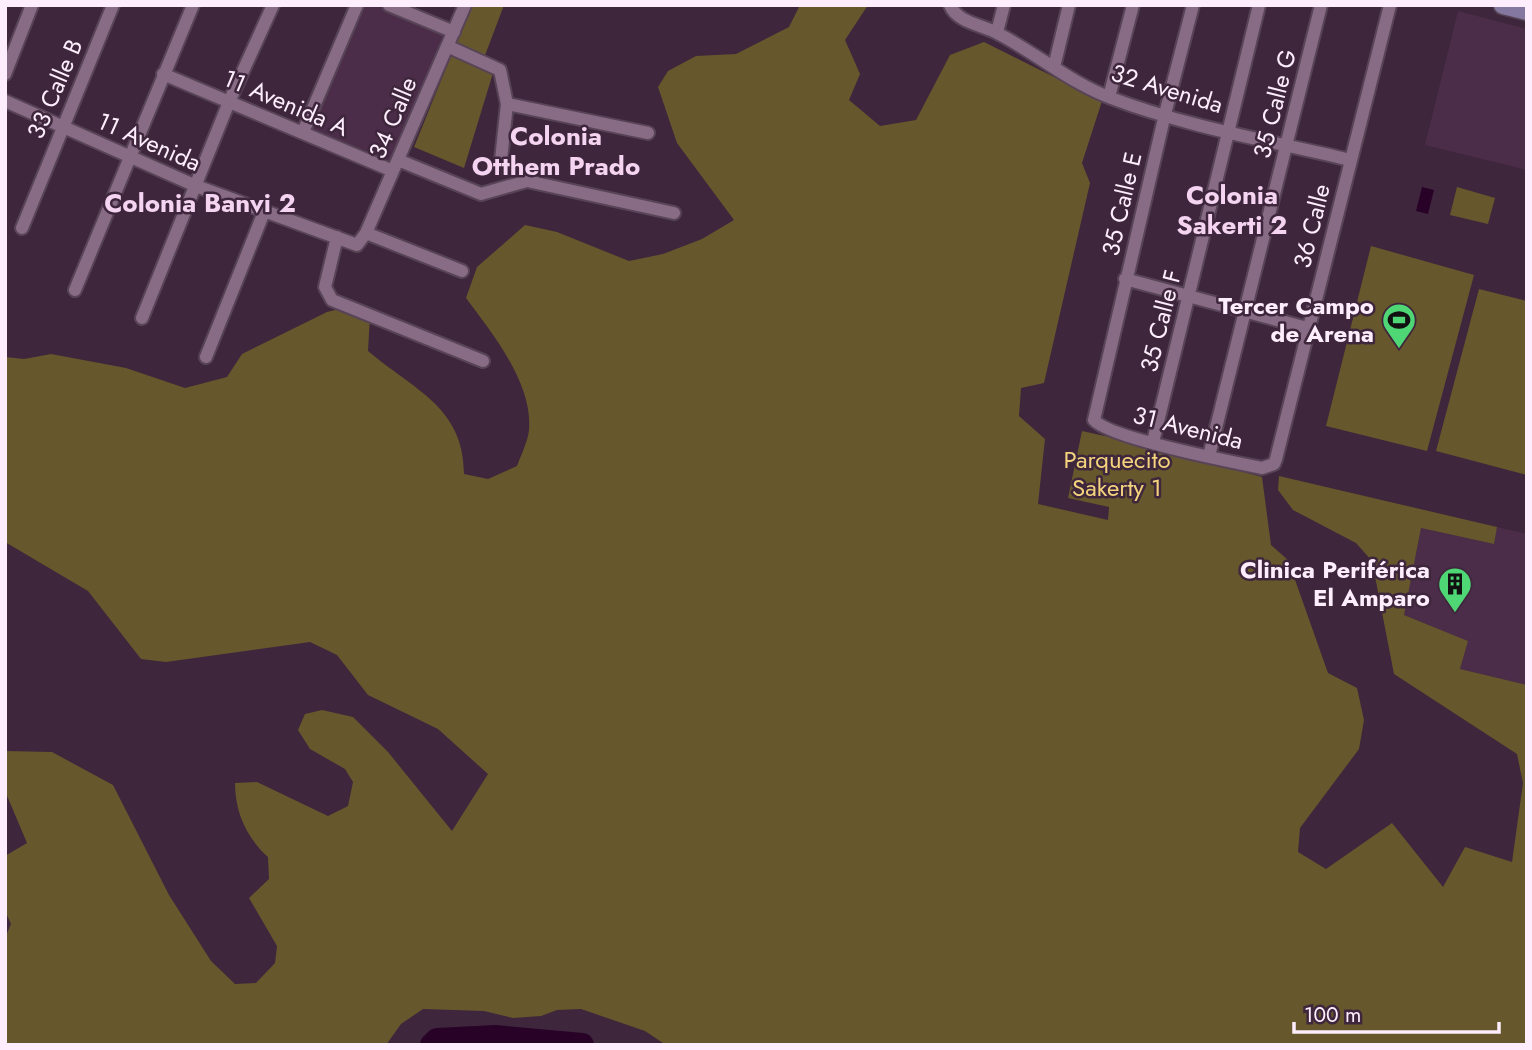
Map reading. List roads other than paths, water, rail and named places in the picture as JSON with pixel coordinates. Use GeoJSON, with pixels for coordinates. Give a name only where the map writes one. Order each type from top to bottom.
{"type":"FeatureCollection","features":[{"type":"Feature","properties":{"kind":"street"},"geometry":{"type":"LineString","coordinates":[[5,74],[32,5]]}},
{"type":"Feature","properties":{"kind":"street","name":"33 Calle B"},"geometry":{"type":"LineString","coordinates":[[22,228],[113,5]]}},
{"type":"Feature","properties":{"kind":"street"},"geometry":{"type":"LineString","coordinates":[[75,290],[193,5]]}},
{"type":"Feature","properties":{"kind":"street"},"geometry":{"type":"LineString","coordinates":[[142,318],[229,102],[273,5]]}},
{"type":"Feature","properties":{"kind":"street"},"geometry":{"type":"LineString","coordinates":[[303,132],[356,5]]}},
{"type":"Feature","properties":{"kind":"street"},"geometry":{"type":"LineString","coordinates":[[389,5],[453,32]]}},
{"type":"Feature","properties":{"kind":"street","name":"34 Calle"},"geometry":{"type":"LineString","coordinates":[[356,245],[366,233],[465,5]]}},
{"type":"Feature","properties":{"kind":"street","name":"32 Avenida"},"geometry":{"type":"LineString","coordinates":[[950,5],[962,19],[997,32],[1109,97],[1165,114],[1350,160]]}},
{"type":"Feature","properties":{"kind":"street"},"geometry":{"type":"LineString","coordinates":[[997,32],[1004,5]]}},
{"type":"Feature","properties":{"kind":"street"},"geometry":{"type":"LineString","coordinates":[[1054,67],[1069,5]]}},
{"type":"Feature","properties":{"kind":"street"},"geometry":{"type":"LineString","coordinates":[[1109,97],[1133,5]]}},
{"type":"Feature","properties":{"kind":"street","name":"35 Calle E"},"geometry":{"type":"LineString","coordinates":[[1094,414],[1193,5]]}},
{"type":"Feature","properties":{"kind":"street","name":"35 Calle F"},"geometry":{"type":"LineString","coordinates":[[1153,442],[1259,5]]}},
{"type":"Feature","properties":{"kind":"street","name":"35 Calle G"},"geometry":{"type":"LineString","coordinates":[[1209,456],[1321,5]]}},
{"type":"Feature","properties":{"kind":"street","name":"36 Calle"},"geometry":{"type":"LineString","coordinates":[[1276,458],[1390,5]]}},
{"type":"Feature","properties":{"kind":"street"},"geometry":{"type":"LineString","coordinates":[[1503,5],[1527,11]]}},
{"type":"Feature","properties":{"kind":"street"},"geometry":{"type":"LineString","coordinates":[[447,46],[496,66],[502,78],[507,104],[500,169]]}},
{"type":"Feature","properties":{"kind":"street","name":"11 Avenida A"},"geometry":{"type":"LineString","coordinates":[[163,74],[303,132],[481,194],[527,181],[674,213]]}},
{"type":"Feature","properties":{"kind":"street","name":"11 Avenida"},"geometry":{"type":"LineString","coordinates":[[5,101],[196,186],[356,245]]}},
{"type":"Feature","properties":{"kind":"street"},"geometry":{"type":"LineString","coordinates":[[507,104],[648,133]]}},
{"type":"Feature","properties":{"kind":"street"},"geometry":{"type":"LineString","coordinates":[[205,357],[264,212]]}},
{"type":"Feature","properties":{"kind":"street"},"geometry":{"type":"LineString","coordinates":[[366,233],[462,271]]}},
{"type":"Feature","properties":{"kind":"street"},"geometry":{"type":"LineString","coordinates":[[337,237],[325,287],[332,300],[483,361]]}},
{"type":"Feature","properties":{"kind":"street"},"geometry":{"type":"LineString","coordinates":[[1125,279],[1307,328]]}},
{"type":"Feature","properties":{"kind":"street","name":"31 Avenida"},"geometry":{"type":"LineString","coordinates":[[1094,414],[1098,424],[1209,456],[1262,468],[1274,464],[1276,458]]}},
{"type":"Feature","properties":{"kind":"waterway"},"geometry":{"type":"LineString","coordinates":[[432,1045],[437,1040],[495,1037],[582,1045]]}},
{"type":"Feature","properties":{"kind":"place","name":"Tercer Campo de Arena"},"geometry":{"type":"Point","coordinates":[1399,350]}},
{"type":"Feature","properties":{"kind":"place","name":"Clinica Periférica El Amparo"},"geometry":{"type":"Point","coordinates":[1455,614]}},
{"type":"Feature","properties":{"kind":"district","name":"Colonia Otthem Prado"},"geometry":{"type":"Point","coordinates":[556,151]}},
{"type":"Feature","properties":{"kind":"district","name":"Colonia Banvi 2"},"geometry":{"type":"Point","coordinates":[200,203]}},
{"type":"Feature","properties":{"kind":"district","name":"Colonia Sakerti 2"},"geometry":{"type":"Point","coordinates":[1232,210]}},
{"type":"Feature","properties":{"kind":"park label","name":"Parquecito Sakerty 1"},"geometry":{"type":"Point","coordinates":[1117,474]}}]}
